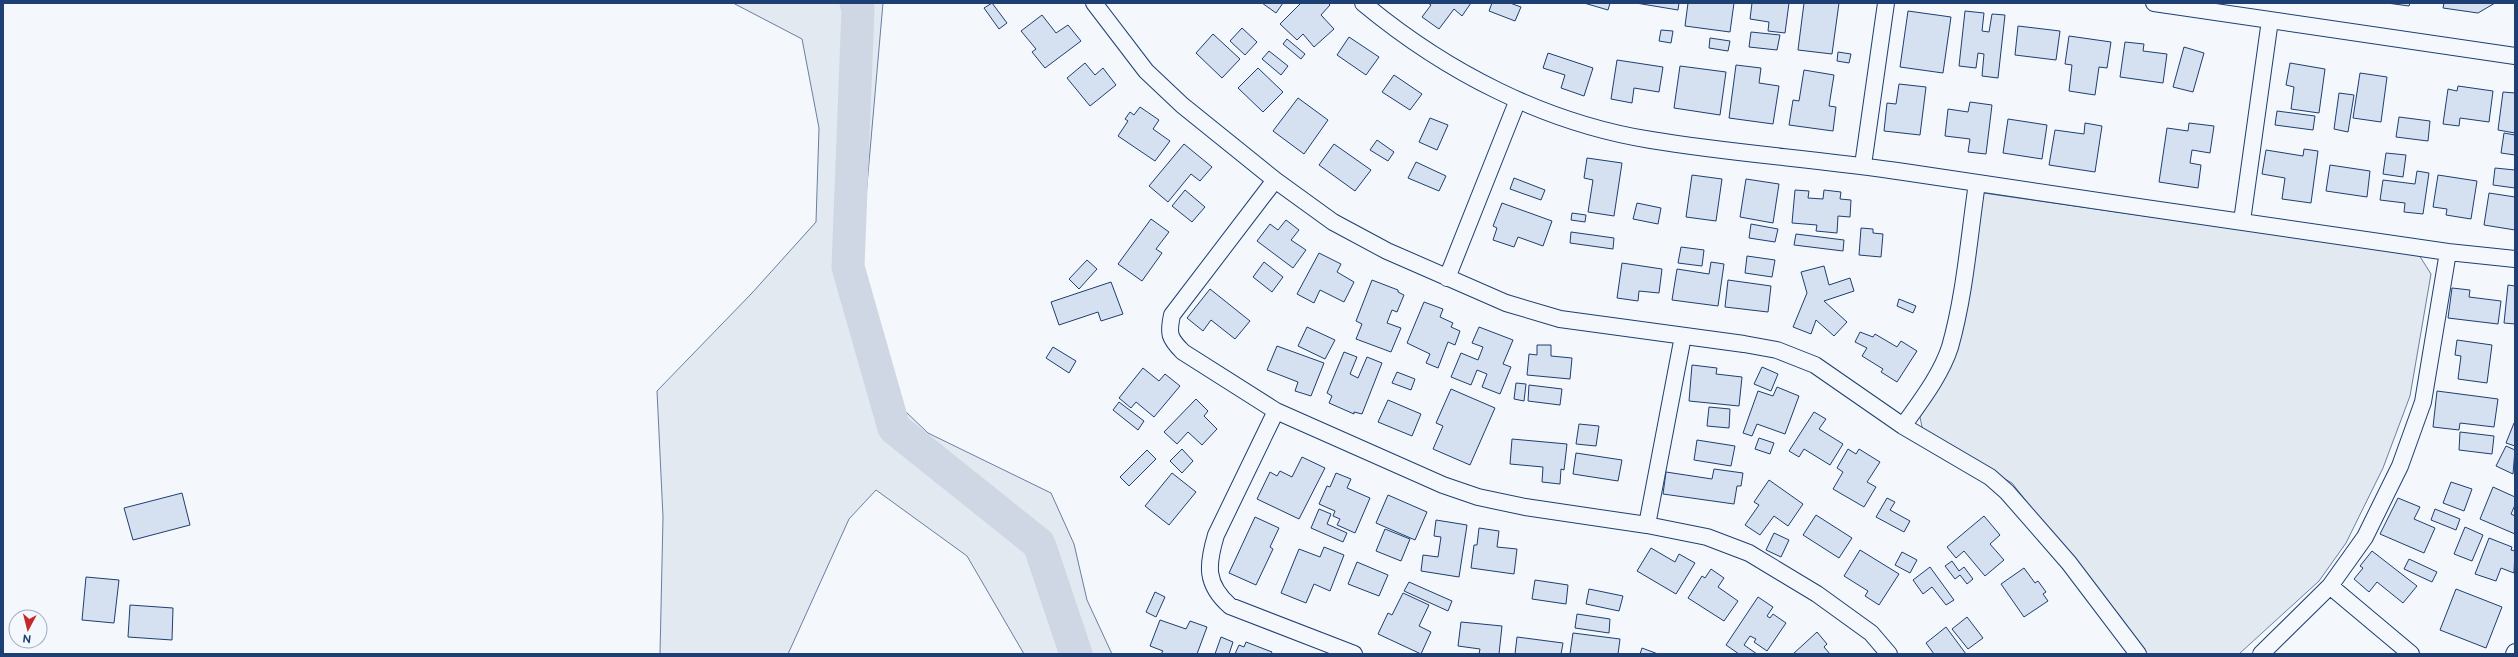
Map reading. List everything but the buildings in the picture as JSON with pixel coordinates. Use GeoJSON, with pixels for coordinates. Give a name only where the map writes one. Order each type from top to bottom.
{"type":"FeatureCollection","features":[{"type":"Feature","properties":{"kind":"street"},"geometry":{"type":"LineString","coordinates":[[1094,3],[1146,71],[1182,105],[1275,180],[1333,222],[1387,251],[1506,303],[1560,319],[1777,350],[1808,363],[1903,426],[1990,477],[2007,492],[2069,563],[2138,654]]}},
{"type":"Feature","properties":{"kind":"street"},"geometry":{"type":"LineString","coordinates":[[1363,3],[1425,50],[1470,77],[1517,102],[1613,132],[1650,140],[1863,165],[2448,252],[2515,259]]}},
{"type":"Feature","properties":{"kind":"street"},"geometry":{"type":"LineString","coordinates":[[1863,165],[1886,3]]}},
{"type":"Feature","properties":{"kind":"street"},"geometry":{"type":"LineString","coordinates":[[2154,3],[2515,56]]}},
{"type":"Feature","properties":{"kind":"street"},"geometry":{"type":"LineString","coordinates":[[2242,221],[2270,20]]}},
{"type":"Feature","properties":{"kind":"street"},"geometry":{"type":"LineString","coordinates":[[1447,278],[1517,102]]}},
{"type":"Feature","properties":{"kind":"street"},"geometry":{"type":"LineString","coordinates":[[1275,180],[1172,315],[1169,328],[1171,340],[1183,352],[1276,411],[1443,485],[1478,497],[1525,507],[1647,525],[1707,537],[1749,554],[1817,594],[1870,633],[1889,654]]}},
{"type":"Feature","properties":{"kind":"street"},"geometry":{"type":"LineString","coordinates":[[1903,426],[1928,388],[1950,347],[1964,274],[1977,183]]}},
{"type":"Feature","properties":{"kind":"street"},"geometry":{"type":"LineString","coordinates":[[2261,654],[2330,586],[2366,537],[2400,466],[2423,402],[2448,252]]}},
{"type":"Feature","properties":{"kind":"street"},"geometry":{"type":"LineString","coordinates":[[1647,525],[1683,336]]}},
{"type":"Feature","properties":{"kind":"street"},"geometry":{"type":"LineString","coordinates":[[1276,411],[1216,535],[1210,556],[1210,577],[1218,595],[1230,606],[1354,654]]}},
{"type":"Feature","properties":{"kind":"street"},"geometry":{"type":"LineString","coordinates":[[2330,586],[2411,654]]}},
{"type":"Feature","properties":{"kind":"shaded area"},"geometry":{"type":"Polygon","coordinates":[[[733,3],[883,3],[860,265],[905,411],[928,433],[1051,493],[1074,544],[1087,600],[1112,654],[1024,654],[967,556],[876,490],[849,519],[788,654],[660,654],[663,517],[657,391],[752,293],[816,222],[819,128],[802,39],[733,3]]]}},
{"type":"Feature","properties":{"kind":"shaded area"},"geometry":{"type":"Polygon","coordinates":[[[1983,193],[2419,255],[2431,274],[2410,396],[2383,468],[2346,543],[2319,581],[2239,654],[2147,654],[2012,483],[1923,432],[1920,417],[1955,350],[1983,193]]]}},
{"type":"Feature","properties":{"kind":"waterway"},"geometry":{"type":"LineString","coordinates":[[856,3],[858,9],[848,267],[894,428],[1039,544],[1076,654]]}}]}
